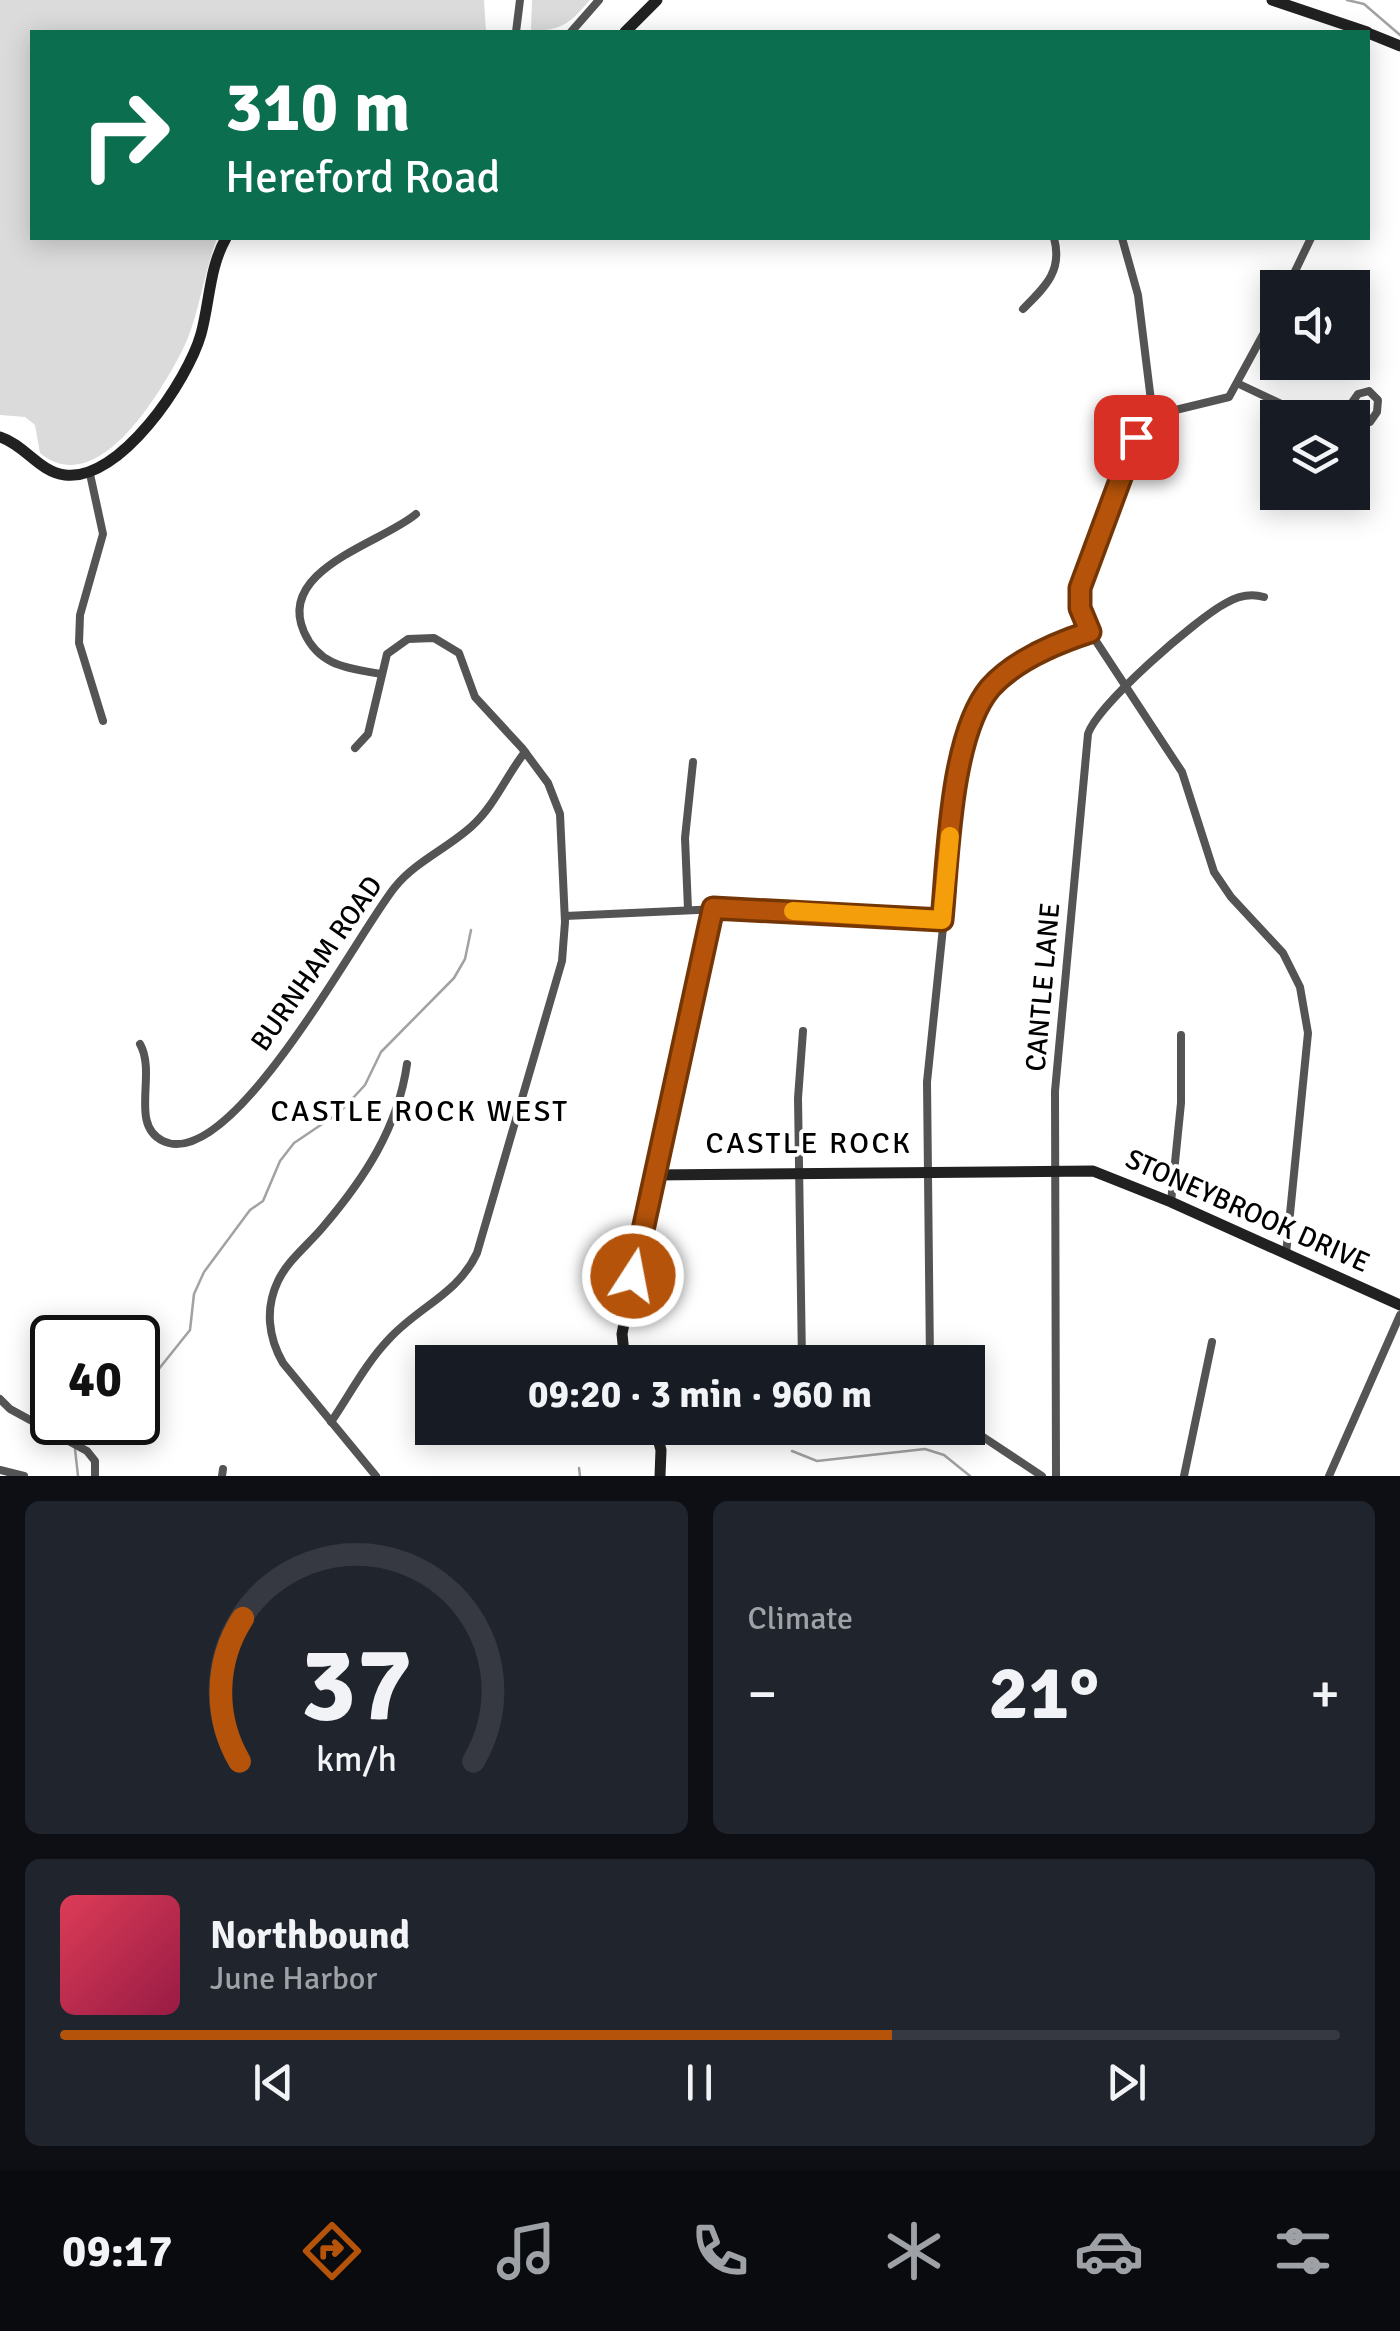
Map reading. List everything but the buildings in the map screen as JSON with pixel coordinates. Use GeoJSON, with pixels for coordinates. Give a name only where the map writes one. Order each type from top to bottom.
{"type":"FeatureCollection","features":[{"type":"Feature","properties":{"kind":"street"},"geometry":{"type":"LineString","coordinates":[[516,30],[520,0]]}},
{"type":"Feature","properties":{"kind":"street"},"geometry":{"type":"LineString","coordinates":[[573,30],[599,0]]}},
{"type":"Feature","properties":{"kind":"street"},"geometry":{"type":"LineString","coordinates":[[627,30],[657,0]]}},
{"type":"Feature","properties":{"kind":"street"},"geometry":{"type":"LineString","coordinates":[[1272,0],[1358,30]]}},
{"type":"Feature","properties":{"kind":"street"},"geometry":{"type":"LineString","coordinates":[[1370,34],[1400,46]]}},
{"type":"Feature","properties":{"kind":"street"},"geometry":{"type":"LineString","coordinates":[[0,437],[18,445],[56,474],[90,474],[117,457],[145,427],[187,364],[201,332],[211,277],[225,240]]}},
{"type":"Feature","properties":{"kind":"street"},"geometry":{"type":"LineString","coordinates":[[1023,309],[1045,288],[1056,270],[1054,240]]}},
{"type":"Feature","properties":{"kind":"street"},"geometry":{"type":"LineString","coordinates":[[1123,240],[1138,295],[1152,418]]}},
{"type":"Feature","properties":{"kind":"street"},"geometry":{"type":"LineString","coordinates":[[1296,270],[1310,240]]}},
{"type":"Feature","properties":{"kind":"street"},"geometry":{"type":"LineString","coordinates":[[1260,342],[1238,384],[1222,401],[1152,418],[1136,437],[1080,588],[1080,608],[1124,688],[1182,772],[1214,872],[1283,954],[1304,1002],[1308,1033],[1286,1254]]}},
{"type":"Feature","properties":{"kind":"street"},"geometry":{"type":"LineString","coordinates":[[1238,384],[1272,400]]}},
{"type":"Feature","properties":{"kind":"street"},"geometry":{"type":"LineString","coordinates":[[1354,400],[1358,394],[1372,392],[1378,400],[1370,421]]}},
{"type":"Feature","properties":{"kind":"street"},"geometry":{"type":"LineString","coordinates":[[90,474],[102,534],[80,616],[79,643],[103,721]]}},
{"type":"Feature","properties":{"kind":"street"},"geometry":{"type":"LineString","coordinates":[[380,674],[334,666],[318,655],[300,625],[300,603],[306,586],[320,573],[352,550],[401,527],[416,514]]}},
{"type":"Feature","properties":{"kind":"street","name":"CANTLE LANE"},"geometry":{"type":"LineString","coordinates":[[1056,1476],[1056,1075],[1088,734],[1101,710],[1219,607],[1239,597],[1264,597]]}},
{"type":"Feature","properties":{"kind":"street"},"geometry":{"type":"LineString","coordinates":[[930,1345],[927,1082],[958,774],[984,697],[1000,678],[1044,650],[1090,632]]}},
{"type":"Feature","properties":{"kind":"street"},"geometry":{"type":"LineString","coordinates":[[331,1422],[387,1340],[455,1286],[477,1253],[553,1000],[562,960],[565,916],[560,814],[548,783],[474,697],[463,659],[444,642],[424,636],[400,642],[387,654],[368,734],[355,748]]}},
{"type":"Feature","properties":{"kind":"street","name":"BURNHAM ROAD"},"geometry":{"type":"LineString","coordinates":[[140,1044],[149,1066],[145,1116],[151,1130],[161,1140],[177,1145],[202,1138],[232,1112],[297,1037],[393,889],[476,823],[525,752]]}},
{"type":"Feature","properties":{"kind":"street"},"geometry":{"type":"LineString","coordinates":[[688,909],[686,838],[692,762]]}},
{"type":"Feature","properties":{"kind":"street"},"geometry":{"type":"LineString","coordinates":[[565,916],[713,908],[942,920]]}},
{"type":"Feature","properties":{"kind":"street"},"geometry":{"type":"LineString","coordinates":[[623,1345],[622,1334],[654,1175],[713,908]]}},
{"type":"Feature","properties":{"kind":"street"},"geometry":{"type":"LineString","coordinates":[[802,1032],[802,1345]]}},
{"type":"Feature","properties":{"kind":"street"},"geometry":{"type":"LineString","coordinates":[[1171,1202],[1181,1103],[1182,1035]]}},
{"type":"Feature","properties":{"kind":"street"},"geometry":{"type":"LineString","coordinates":[[376,1476],[278,1354],[270,1331],[270,1304],[284,1271],[337,1210],[386,1138],[399,1104],[407,1064]]}},
{"type":"Feature","properties":{"kind":"street","name":"STONEYBROOK DRIVE"},"geometry":{"type":"LineString","coordinates":[[654,1175],[1054,1170],[1103,1174],[1400,1305]]}},
{"type":"Feature","properties":{"kind":"street"},"geometry":{"type":"LineString","coordinates":[[1328,1476],[1400,1315]]}},
{"type":"Feature","properties":{"kind":"street"},"geometry":{"type":"LineString","coordinates":[[1184,1476],[1212,1342]]}},
{"type":"Feature","properties":{"kind":"street"},"geometry":{"type":"LineString","coordinates":[[0,1399],[10,1410],[90,1453],[95,1476]]}},
{"type":"Feature","properties":{"kind":"street"},"geometry":{"type":"LineString","coordinates":[[985,1438],[1042,1476]]}},
{"type":"Feature","properties":{"kind":"street"},"geometry":{"type":"LineString","coordinates":[[660,1445],[660,1476]]}},
{"type":"Feature","properties":{"kind":"street"},"geometry":{"type":"LineString","coordinates":[[0,1470],[24,1476]]}},
{"type":"Feature","properties":{"kind":"shaded area"},"geometry":{"type":"Polygon","coordinates":[[[0,0],[484,0],[486,30],[30,30],[30,240],[216,240],[188,338],[173,368],[143,413],[105,453],[84,463],[62,464],[40,453],[35,425],[25,417],[0,415],[0,0]]]}},
{"type":"Feature","properties":{"kind":"shaded area"},"geometry":{"type":"Polygon","coordinates":[[[532,0],[590,0],[565,24],[531,30],[532,0]]]}},
{"type":"Feature","properties":{"kind":"waterway"},"geometry":{"type":"LineString","coordinates":[[1347,0],[1364,4],[1400,35]]}},
{"type":"Feature","properties":{"kind":"waterway"},"geometry":{"type":"LineString","coordinates":[[160,1368],[190,1330],[194,1294],[204,1272],[250,1210],[263,1201],[280,1161],[294,1143],[340,1112],[365,1085],[381,1052],[454,978],[465,959],[471,930]]}},
{"type":"Feature","properties":{"kind":"waterway"},"geometry":{"type":"LineString","coordinates":[[75,1449],[78,1476]]}},
{"type":"Feature","properties":{"kind":"waterway"},"geometry":{"type":"LineString","coordinates":[[792,1451],[817,1461],[925,1449],[944,1455],[970,1476]]}},
{"type":"Feature","properties":{"kind":"waterway"},"geometry":{"type":"LineString","coordinates":[[579,1468],[580,1476]]}},
{"type":"Feature","properties":{"kind":"slow traffic"},"geometry":{"type":"LineString","coordinates":[[793,911],[942,920],[950,836]]}},
{"type":"Feature","properties":{"kind":"district","name":"CASTLE ROCK WEST"},"geometry":{"type":"Point","coordinates":[420,1111]}},
{"type":"Feature","properties":{"kind":"district","name":"CASTLE ROCK"},"geometry":{"type":"Point","coordinates":[809,1143]}},
{"type":"Feature","properties":{"kind":"route"},"geometry":{"type":"LineString","coordinates":[[633,1276],[713,908],[942,920],[954,800],[972,724],[984,697],[1000,678],[1044,650],[1090,632],[1080,608],[1080,588],[1136,437]]}}]}
